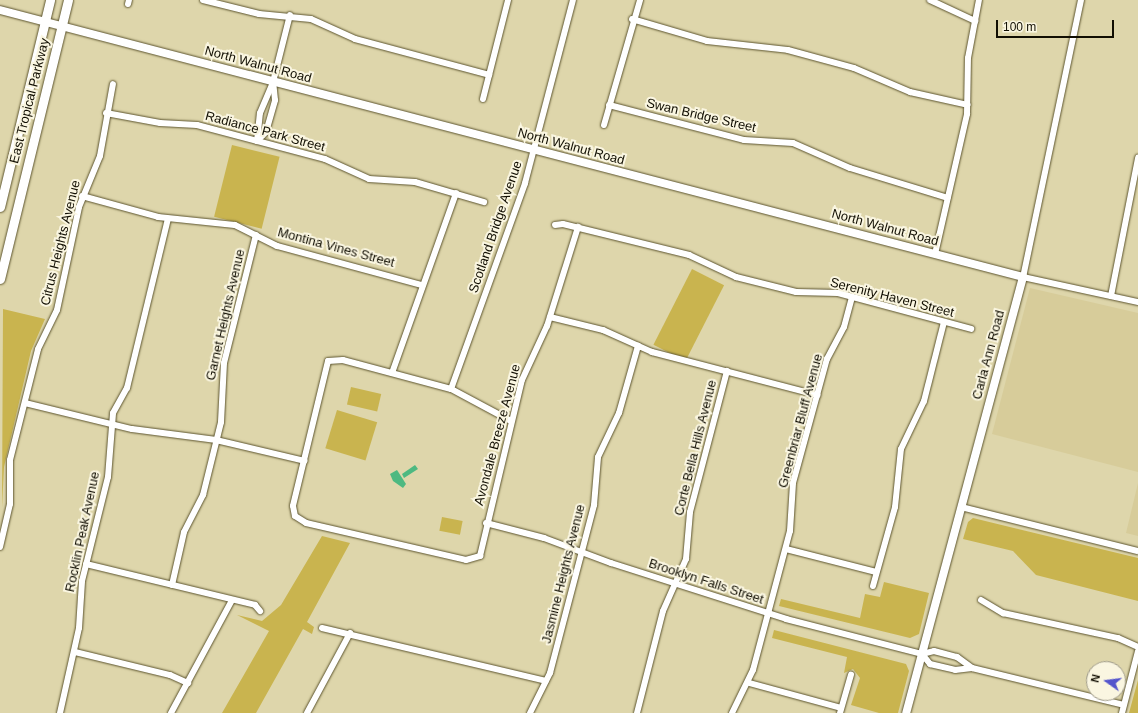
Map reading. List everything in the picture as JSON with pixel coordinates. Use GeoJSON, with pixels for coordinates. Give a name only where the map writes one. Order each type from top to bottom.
{"type":"FeatureCollection","features":[{"type":"Feature","properties":{"kind":"main road","name":"East Tropical Parkway"},"geometry":{"type":"LineString","coordinates":[[0,207],[50,0]]}},
{"type":"Feature","properties":{"kind":"main road","name":"East Tropical Parkway"},"geometry":{"type":"LineString","coordinates":[[0,278],[68,0]]}},
{"type":"Feature","properties":{"kind":"street"},"geometry":{"type":"LineString","coordinates":[[204,0],[219,2],[259,14],[311,19],[355,39],[489,74]]}},
{"type":"Feature","properties":{"kind":"street"},"geometry":{"type":"LineString","coordinates":[[483,99],[508,0]]}},
{"type":"Feature","properties":{"kind":"street","name":"Scotland Bridge Avenue"},"geometry":{"type":"LineString","coordinates":[[451,388],[534,150],[574,0]]}},
{"type":"Feature","properties":{"kind":"street"},"geometry":{"type":"LineString","coordinates":[[604,125],[632,19],[640,0]]}},
{"type":"Feature","properties":{"kind":"street"},"geometry":{"type":"LineString","coordinates":[[930,0],[975,21]]}},
{"type":"Feature","properties":{"kind":"street"},"geometry":{"type":"LineString","coordinates":[[936,254],[968,105],[968,58],[980,0]]}},
{"type":"Feature","properties":{"kind":"street","name":"Carla Ann Road"},"geometry":{"type":"LineString","coordinates":[[906,713],[1023,277],[1080,0]]}},
{"type":"Feature","properties":{"kind":"street","name":"North Walnut Road"},"geometry":{"type":"LineString","coordinates":[[0,10],[1023,277],[1138,302]]}},
{"type":"Feature","properties":{"kind":"street"},"geometry":{"type":"LineString","coordinates":[[257,141],[260,113],[273,82],[290,16]]}},
{"type":"Feature","properties":{"kind":"street"},"geometry":{"type":"LineString","coordinates":[[632,19],[707,41],[788,50],[854,68],[910,92],[968,105]]}},
{"type":"Feature","properties":{"kind":"street"},"geometry":{"type":"LineString","coordinates":[[257,141],[266,132],[273,108],[273,82]]}},
{"type":"Feature","properties":{"kind":"street","name":"Citrus Heights Avenue"},"geometry":{"type":"LineString","coordinates":[[0,547],[10,504],[10,460],[38,349],[57,310],[82,196],[100,156],[106,113],[113,84]]}},
{"type":"Feature","properties":{"kind":"street","name":"Swan Bridge Street"},"geometry":{"type":"LineString","coordinates":[[609,105],[744,140],[793,143],[850,168],[948,198]]}},
{"type":"Feature","properties":{"kind":"street","name":"Radiance Park Street"},"geometry":{"type":"LineString","coordinates":[[106,113],[160,123],[186,123],[325,159],[369,179],[415,182],[484,202]]}},
{"type":"Feature","properties":{"kind":"street"},"geometry":{"type":"LineString","coordinates":[[1111,296],[1138,158]]}},
{"type":"Feature","properties":{"kind":"street"},"geometry":{"type":"LineString","coordinates":[[392,373],[422,285],[456,193]]}},
{"type":"Feature","properties":{"kind":"street","name":"Montina Vines Street"},"geometry":{"type":"LineString","coordinates":[[82,196],[168,219],[216,221],[256,235],[277,246],[422,285]]}},
{"type":"Feature","properties":{"kind":"street","name":"Rocklin Peak Avenue"},"geometry":{"type":"LineString","coordinates":[[60,713],[75,652],[86,564],[108,476],[111,424],[128,388],[168,219]]}},
{"type":"Feature","properties":{"kind":"street","name":"Serenity Haven Street"},"geometry":{"type":"LineString","coordinates":[[554,225],[578,227],[689,255],[736,277],[796,292],[827,292],[972,329]]}},
{"type":"Feature","properties":{"kind":"street","name":"Avondale Breeze Avenue"},"geometry":{"type":"LineString","coordinates":[[305,461],[293,506],[295,516],[306,523],[466,560],[477,558],[482,549],[486,523],[511,420],[527,365],[550,317],[578,227]]}},
{"type":"Feature","properties":{"kind":"street","name":"Garnet Heights Avenue"},"geometry":{"type":"LineString","coordinates":[[172,585],[184,532],[202,495],[216,440],[224,363],[256,235]]}},
{"type":"Feature","properties":{"kind":"street","name":"Greenbriar Bluff Avenue"},"geometry":{"type":"LineString","coordinates":[[732,713],[749,683],[790,531],[793,483],[827,359],[844,327],[852,298]]}},
{"type":"Feature","properties":{"kind":"street"},"geometry":{"type":"LineString","coordinates":[[550,317],[603,330],[638,346],[817,395]]}},
{"type":"Feature","properties":{"kind":"street"},"geometry":{"type":"LineString","coordinates":[[873,586],[895,507],[901,449],[924,401],[944,322]]}},
{"type":"Feature","properties":{"kind":"street","name":"Jasmine Heights Avenue"},"geometry":{"type":"LineString","coordinates":[[530,713],[546,681],[582,552],[594,504],[598,457],[619,413],[638,346]]}},
{"type":"Feature","properties":{"kind":"street"},"geometry":{"type":"LineString","coordinates":[[25,403],[111,424],[216,440],[305,461],[328,361],[343,360],[451,388],[511,420]]}},
{"type":"Feature","properties":{"kind":"street","name":"Corte Bella Hills Avenue"},"geometry":{"type":"LineString","coordinates":[[637,713],[663,611],[678,582],[686,559],[690,512],[727,371]]}},
{"type":"Feature","properties":{"kind":"street"},"geometry":{"type":"LineString","coordinates":[[961,507],[1138,551]]}},
{"type":"Feature","properties":{"kind":"street","name":"Brooklyn Falls Street"},"geometry":{"type":"LineString","coordinates":[[486,523],[678,582],[768,614],[922,654]]}},
{"type":"Feature","properties":{"kind":"street"},"geometry":{"type":"LineString","coordinates":[[786,549],[876,572]]}},
{"type":"Feature","properties":{"kind":"street"},"geometry":{"type":"LineString","coordinates":[[86,564],[256,605],[260,610]]}},
{"type":"Feature","properties":{"kind":"street"},"geometry":{"type":"LineString","coordinates":[[171,713],[232,600]]}},
{"type":"Feature","properties":{"kind":"street"},"geometry":{"type":"LineString","coordinates":[[981,600],[1003,613],[1118,638],[1138,647]]}},
{"type":"Feature","properties":{"kind":"street"},"geometry":{"type":"LineString","coordinates":[[322,628],[350,633],[546,681]]}},
{"type":"Feature","properties":{"kind":"street"},"geometry":{"type":"LineString","coordinates":[[307,713],[350,633]]}},
{"type":"Feature","properties":{"kind":"street"},"geometry":{"type":"LineString","coordinates":[[972,668],[957,656],[934,651],[922,654],[930,664],[955,670],[972,668],[1124,705]]}},
{"type":"Feature","properties":{"kind":"street"},"geometry":{"type":"LineString","coordinates":[[1122,713],[1138,651]]}},
{"type":"Feature","properties":{"kind":"street"},"geometry":{"type":"LineString","coordinates":[[75,652],[170,675],[188,683]]}},
{"type":"Feature","properties":{"kind":"street"},"geometry":{"type":"LineString","coordinates":[[749,683],[841,710],[851,675]]}},
{"type":"Feature","properties":{"kind":"shaded area"},"geometry":{"type":"Polygon","coordinates":[[[232,145],[280,157],[262,229],[214,217],[232,145]]]}},
{"type":"Feature","properties":{"kind":"shaded area"},"geometry":{"type":"Polygon","coordinates":[[[692,269],[724,285],[685,361],[653,345],[692,269]]]}},
{"type":"Feature","properties":{"kind":"shaded area"},"geometry":{"type":"Polygon","coordinates":[[[1030,288],[1138,313],[1138,472],[992,434],[1030,288]]]}},
{"type":"Feature","properties":{"kind":"shaded area"},"geometry":{"type":"Polygon","coordinates":[[[3,309],[45,319],[31,351],[4,467],[2,508],[3,309]]]}},
{"type":"Feature","properties":{"kind":"shaded area"},"geometry":{"type":"Polygon","coordinates":[[[351,387],[381,394],[377,412],[347,405],[351,387]]]}},
{"type":"Feature","properties":{"kind":"shaded area"},"geometry":{"type":"Polygon","coordinates":[[[337,410],[377,422],[365,461],[325,448],[337,410]]]}},
{"type":"Feature","properties":{"kind":"shaded area"},"geometry":{"type":"Polygon","coordinates":[[[415,465],[418,469],[404,478],[402,474],[415,465]]]}},
{"type":"Feature","properties":{"kind":"shaded area"},"geometry":{"type":"Polygon","coordinates":[[[397,470],[406,484],[403,488],[393,481],[390,474],[397,470]]]}},
{"type":"Feature","properties":{"kind":"shaded area"},"geometry":{"type":"Polygon","coordinates":[[[1138,483],[1138,536],[1126,533],[1138,483]]]}},
{"type":"Feature","properties":{"kind":"shaded area"},"geometry":{"type":"Polygon","coordinates":[[[442,517],[463,521],[460,535],[439,531],[442,517]]]}},
{"type":"Feature","properties":{"kind":"shaded area"},"geometry":{"type":"Polygon","coordinates":[[[973,518],[1138,558],[1138,601],[1036,575],[1013,551],[963,539],[968,522],[973,518]]]}},
{"type":"Feature","properties":{"kind":"shaded area"},"geometry":{"type":"Polygon","coordinates":[[[322,536],[350,543],[307,622],[314,627],[312,634],[303,629],[256,713],[222,713],[269,631],[237,615],[262,621],[281,605],[322,536]]]}},
{"type":"Feature","properties":{"kind":"shaded area"},"geometry":{"type":"Polygon","coordinates":[[[884,582],[929,593],[919,634],[910,638],[779,606],[781,599],[860,618],[865,594],[880,597],[884,582]]]}},
{"type":"Feature","properties":{"kind":"shaded area"},"geometry":{"type":"Polygon","coordinates":[[[774,630],[906,664],[909,671],[898,713],[879,713],[851,705],[860,678],[853,669],[844,673],[847,657],[772,638],[774,630]]]}},
{"type":"Feature","properties":{"kind":"shaded area"},"geometry":{"type":"Polygon","coordinates":[[[1138,680],[1138,713],[1129,713],[1138,680]]]}}]}
